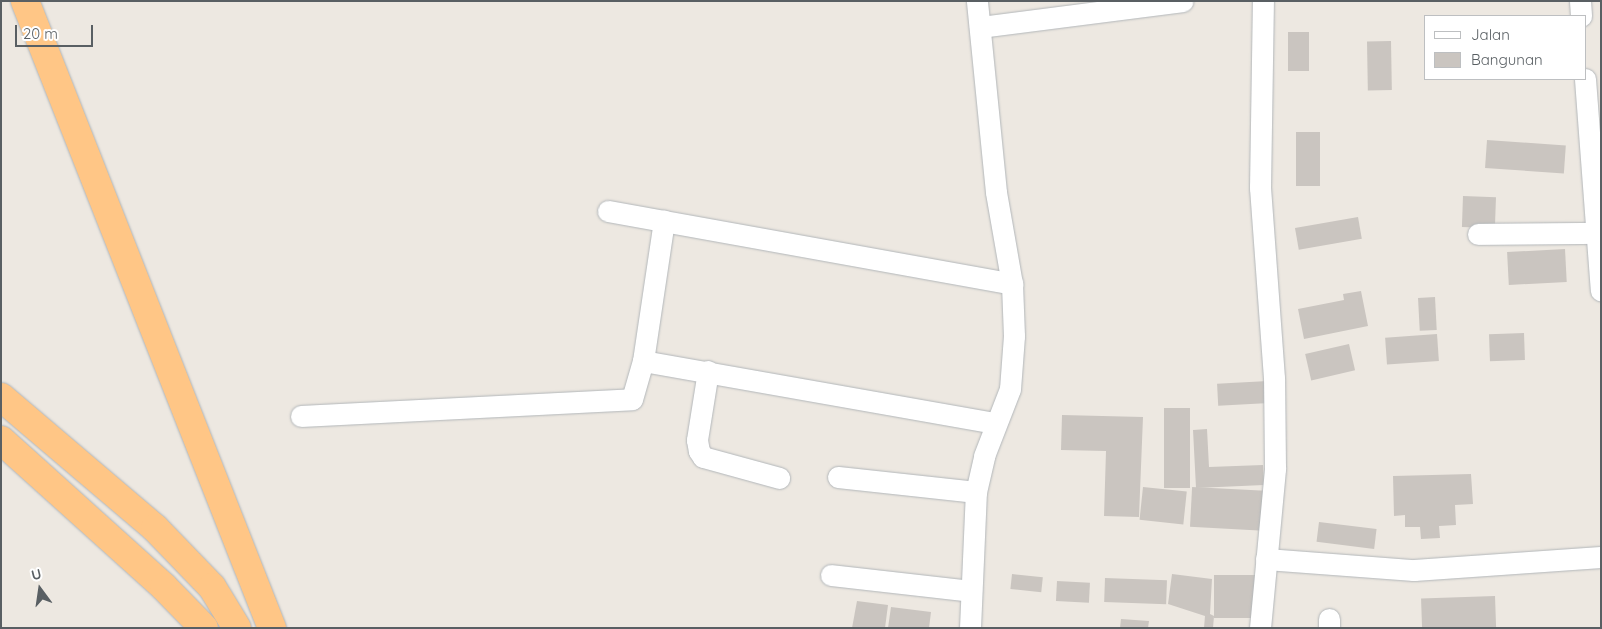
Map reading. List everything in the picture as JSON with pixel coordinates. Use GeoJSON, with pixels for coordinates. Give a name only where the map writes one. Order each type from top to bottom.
{"type":"FeatureCollection","features":[{"type":"Feature","properties":{"kind":"highway"},"geometry":{"type":"LineString","coordinates":[[25,1],[272,628]]}},
{"type":"Feature","properties":{"kind":"highway"},"geometry":{"type":"LineString","coordinates":[[1,397],[155,528],[212,587],[237,628]]}},
{"type":"Feature","properties":{"kind":"highway"},"geometry":{"type":"LineString","coordinates":[[1,440],[164,588],[204,628]]}},
{"type":"Feature","properties":{"kind":"street"},"geometry":{"type":"LineString","coordinates":[[970,628],[976,492],[995,424],[1010,389],[1014,336],[1012,284],[996,192],[977,1]]}},
{"type":"Feature","properties":{"kind":"street"},"geometry":{"type":"LineString","coordinates":[[980,27],[1182,1]]}},
{"type":"Feature","properties":{"kind":"street"},"geometry":{"type":"LineString","coordinates":[[1260,628],[1275,468],[1274,378],[1260,188],[1263,1]]}},
{"type":"Feature","properties":{"kind":"street"},"geometry":{"type":"LineString","coordinates":[[1580,1],[1581,15]]}},
{"type":"Feature","properties":{"kind":"street"},"geometry":{"type":"LineString","coordinates":[[1586,80],[1601,290]]}},
{"type":"Feature","properties":{"kind":"street"},"geometry":{"type":"LineString","coordinates":[[608,211],[1012,284]]}},
{"type":"Feature","properties":{"kind":"street"},"geometry":{"type":"LineString","coordinates":[[301,416],[626,400],[636,394],[643,361],[664,221]]}},
{"type":"Feature","properties":{"kind":"street"},"geometry":{"type":"LineString","coordinates":[[1478,234],[1596,233]]}},
{"type":"Feature","properties":{"kind":"street"},"geometry":{"type":"LineString","coordinates":[[643,361],[708,371],[995,424]]}},
{"type":"Feature","properties":{"kind":"street"},"geometry":{"type":"LineString","coordinates":[[708,371],[697,440],[699,451],[703,457],[779,478]]}},
{"type":"Feature","properties":{"kind":"street"},"geometry":{"type":"LineString","coordinates":[[838,477],[976,492]]}},
{"type":"Feature","properties":{"kind":"street"},"geometry":{"type":"LineString","coordinates":[[1266,559],[1414,570],[1601,558]]}},
{"type":"Feature","properties":{"kind":"street"},"geometry":{"type":"LineString","coordinates":[[831,575],[972,591]]}},
{"type":"Feature","properties":{"kind":"building"},"geometry":{"type":"Polygon","coordinates":[[[1288,32],[1309,32],[1309,71],[1288,71],[1288,32]]]}},
{"type":"Feature","properties":{"kind":"building"},"geometry":{"type":"Polygon","coordinates":[[[1367,41],[1391,41],[1392,90],[1368,90],[1367,41]]]}},
{"type":"Feature","properties":{"kind":"building"},"geometry":{"type":"Polygon","coordinates":[[[1296,132],[1320,132],[1320,186],[1296,186],[1296,132]]]}},
{"type":"Feature","properties":{"kind":"building"},"geometry":{"type":"Polygon","coordinates":[[[1487,140],[1566,146],[1564,173],[1485,168],[1487,140]]]}},
{"type":"Feature","properties":{"kind":"building"},"geometry":{"type":"Polygon","coordinates":[[[1463,196],[1496,197],[1495,228],[1462,227],[1463,196]]]}},
{"type":"Feature","properties":{"kind":"building"},"geometry":{"type":"Polygon","coordinates":[[[1358,217],[1362,239],[1299,250],[1295,228],[1358,217]]]}},
{"type":"Feature","properties":{"kind":"building"},"geometry":{"type":"Polygon","coordinates":[[[1565,249],[1567,282],[1509,285],[1507,252],[1565,249]]]}},
{"type":"Feature","properties":{"kind":"building"},"geometry":{"type":"Polygon","coordinates":[[[1361,291],[1368,326],[1304,339],[1298,309],[1344,300],[1343,294],[1361,291]]]}},
{"type":"Feature","properties":{"kind":"building"},"geometry":{"type":"Polygon","coordinates":[[[1435,297],[1437,330],[1420,331],[1418,298],[1435,297]]]}},
{"type":"Feature","properties":{"kind":"building"},"geometry":{"type":"Polygon","coordinates":[[[1524,333],[1525,360],[1490,361],[1489,334],[1524,333]]]}},
{"type":"Feature","properties":{"kind":"building"},"geometry":{"type":"Polygon","coordinates":[[[1437,334],[1439,361],[1387,365],[1385,338],[1437,334]]]}},
{"type":"Feature","properties":{"kind":"building"},"geometry":{"type":"Polygon","coordinates":[[[1349,344],[1355,370],[1311,380],[1305,354],[1349,344]]]}},
{"type":"Feature","properties":{"kind":"building"},"geometry":{"type":"Polygon","coordinates":[[[1268,381],[1269,403],[1218,406],[1217,384],[1268,381]]]}},
{"type":"Feature","properties":{"kind":"building"},"geometry":{"type":"Polygon","coordinates":[[[1164,408],[1190,408],[1190,488],[1164,488],[1164,408]]]}},
{"type":"Feature","properties":{"kind":"building"},"geometry":{"type":"Polygon","coordinates":[[[1062,415],[1143,417],[1139,517],[1104,516],[1106,451],[1061,450],[1062,415]]]}},
{"type":"Feature","properties":{"kind":"building"},"geometry":{"type":"Polygon","coordinates":[[[1207,429],[1209,467],[1263,465],[1264,485],[1196,488],[1193,430],[1207,429]]]}},
{"type":"Feature","properties":{"kind":"building"},"geometry":{"type":"Polygon","coordinates":[[[1471,474],[1473,504],[1455,505],[1456,525],[1439,526],[1440,538],[1421,539],[1420,527],[1405,527],[1405,515],[1394,516],[1393,476],[1471,474]]]}},
{"type":"Feature","properties":{"kind":"building"},"geometry":{"type":"Polygon","coordinates":[[[1143,487],[1187,492],[1183,524],[1140,520],[1143,487]]]}},
{"type":"Feature","properties":{"kind":"building"},"geometry":{"type":"Polygon","coordinates":[[[1192,487],[1270,491],[1268,531],[1190,527],[1192,487]]]}},
{"type":"Feature","properties":{"kind":"building"},"geometry":{"type":"Polygon","coordinates":[[[1319,522],[1377,529],[1374,549],[1317,542],[1319,522]]]}},
{"type":"Feature","properties":{"kind":"building"},"geometry":{"type":"Polygon","coordinates":[[[1012,574],[1043,577],[1041,592],[1010,589],[1012,574]]]}},
{"type":"Feature","properties":{"kind":"building"},"geometry":{"type":"Polygon","coordinates":[[[1172,574],[1212,579],[1210,614],[1214,616],[1213,628],[1204,628],[1205,616],[1168,604],[1172,574]]]}},
{"type":"Feature","properties":{"kind":"building"},"geometry":{"type":"Polygon","coordinates":[[[1214,575],[1257,575],[1257,618],[1214,618],[1214,575]]]}},
{"type":"Feature","properties":{"kind":"building"},"geometry":{"type":"Polygon","coordinates":[[[1105,578],[1167,580],[1166,604],[1104,602],[1105,578]]]}},
{"type":"Feature","properties":{"kind":"building"},"geometry":{"type":"Polygon","coordinates":[[[1057,581],[1090,583],[1089,603],[1056,601],[1057,581]]]}},
{"type":"Feature","properties":{"kind":"building"},"geometry":{"type":"Polygon","coordinates":[[[1495,596],[1496,628],[1422,628],[1421,599],[1495,596]]]}},
{"type":"Feature","properties":{"kind":"building"},"geometry":{"type":"Polygon","coordinates":[[[857,601],[888,605],[885,628],[852,628],[857,601]]]}},
{"type":"Feature","properties":{"kind":"building"},"geometry":{"type":"Polygon","coordinates":[[[891,607],[931,612],[929,628],[888,628],[891,607]]]}},
{"type":"Feature","properties":{"kind":"building"},"geometry":{"type":"Polygon","coordinates":[[[1121,619],[1149,621],[1148,628],[1120,628],[1121,619]]]}}]}
